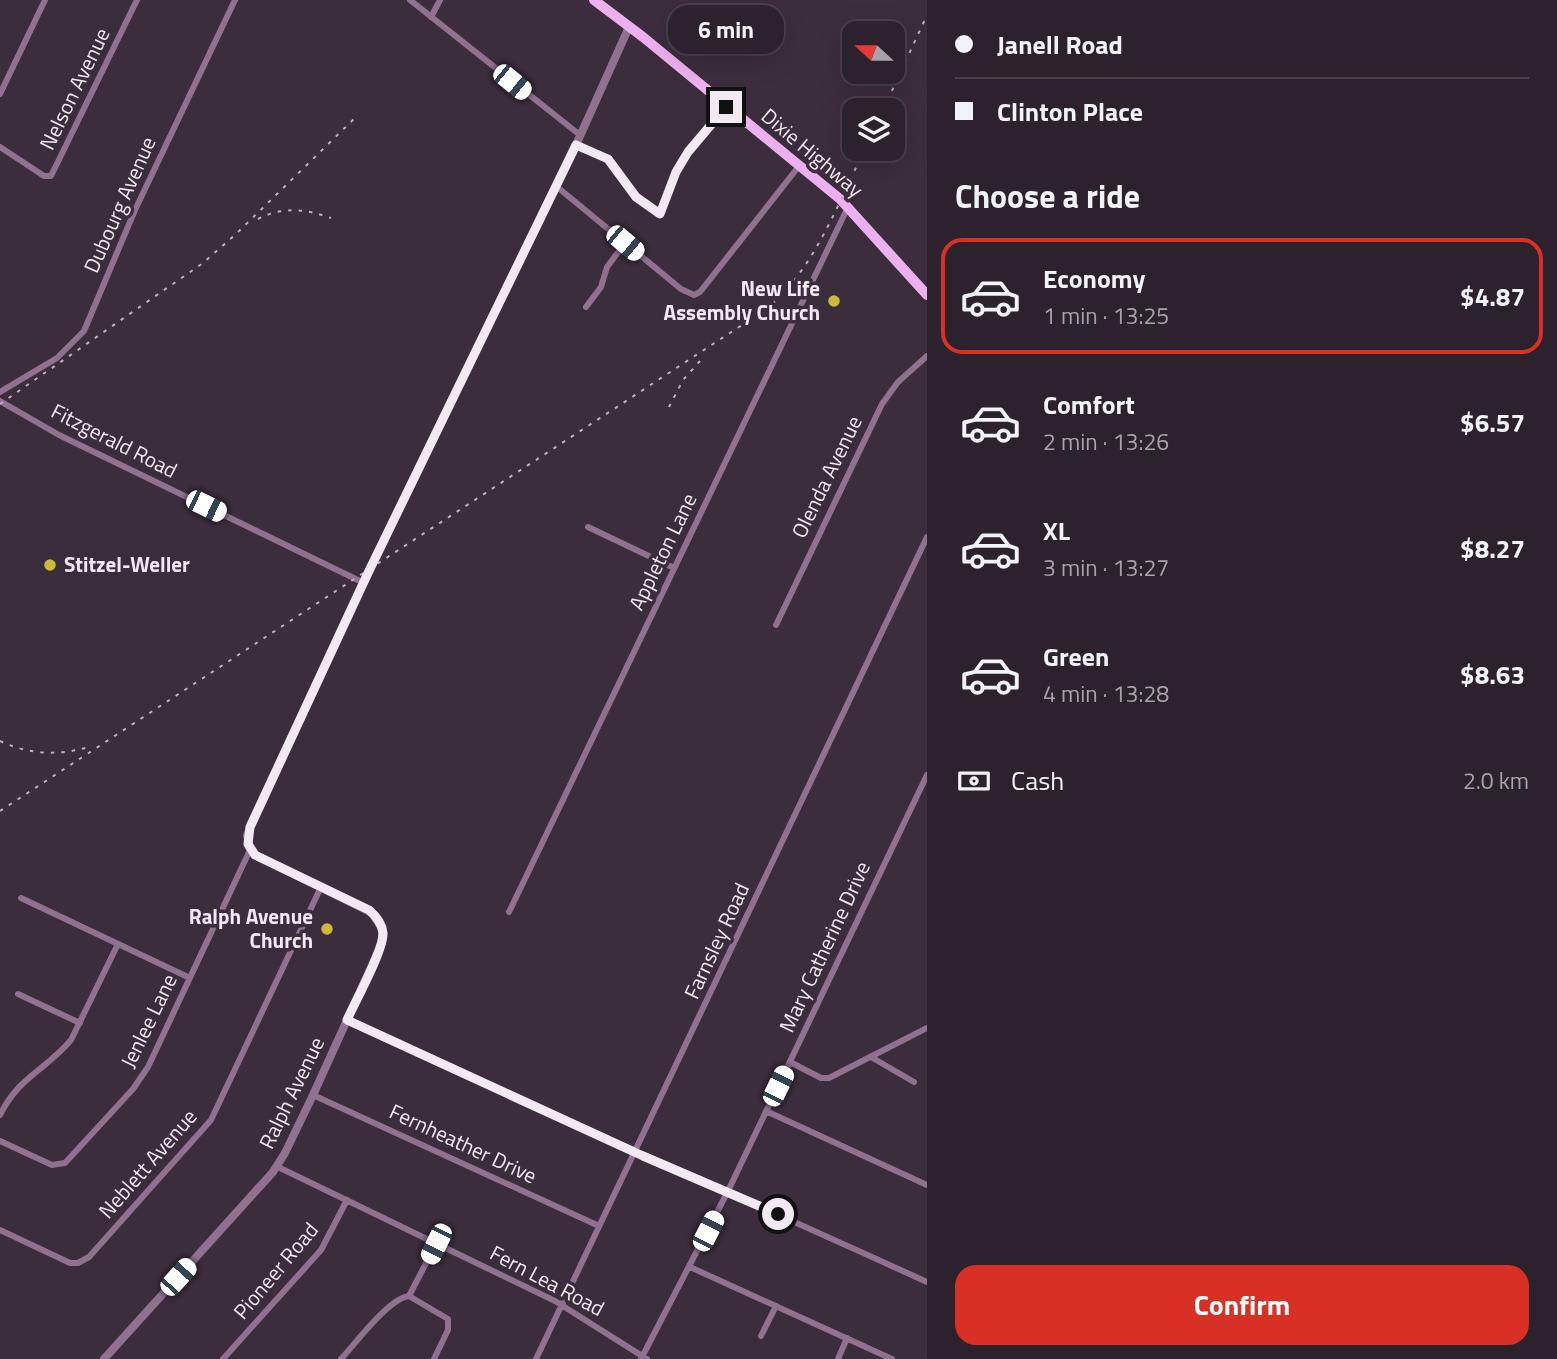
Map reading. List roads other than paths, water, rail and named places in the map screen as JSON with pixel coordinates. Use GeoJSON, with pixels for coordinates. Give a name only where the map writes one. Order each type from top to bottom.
{"type":"FeatureCollection","features":[{"type":"Feature","properties":{"kind":"main road","name":"Dixie Highway"},"geometry":{"type":"LineString","coordinates":[[594,0],[848,207],[927,295]]}},
{"type":"Feature","properties":{"kind":"street"},"geometry":{"type":"LineString","coordinates":[[0,94],[45,0]]}},
{"type":"Feature","properties":{"kind":"street","name":"Nelson Avenue"},"geometry":{"type":"LineString","coordinates":[[0,147],[44,176],[53,174],[137,0]]}},
{"type":"Feature","properties":{"kind":"street","name":"Dubourg Avenue"},"geometry":{"type":"LineString","coordinates":[[0,392],[57,358],[84,331],[135,210],[235,0]]}},
{"type":"Feature","properties":{"kind":"street"},"geometry":{"type":"LineString","coordinates":[[410,0],[580,135]]}},
{"type":"Feature","properties":{"kind":"street"},"geometry":{"type":"LineString","coordinates":[[431,17],[440,0]]}},
{"type":"Feature","properties":{"kind":"street"},"geometry":{"type":"LineString","coordinates":[[250,850],[247,835],[250,827],[364,583],[576,145],[629,27]]}},
{"type":"Feature","properties":{"kind":"street"},"geometry":{"type":"LineString","coordinates":[[576,145],[608,159],[636,197],[660,214],[676,172],[688,152],[726,107]]}},
{"type":"Feature","properties":{"kind":"street"},"geometry":{"type":"LineString","coordinates":[[555,186],[681,289],[692,295],[700,292],[799,166]]}},
{"type":"Feature","properties":{"kind":"street","name":"Appleton Lane"},"geometry":{"type":"LineString","coordinates":[[509,912],[848,207]]}},
{"type":"Feature","properties":{"kind":"street"},"geometry":{"type":"LineString","coordinates":[[586,307],[601,286],[607,267],[625,243]]}},
{"type":"Feature","properties":{"kind":"street","name":"Olenda Avenue"},"geometry":{"type":"LineString","coordinates":[[776,625],[882,404],[898,382],[927,356]]}},
{"type":"Feature","properties":{"kind":"street","name":"Fitzgerald Road"},"geometry":{"type":"LineString","coordinates":[[0,401],[59,435],[364,583]]}},
{"type":"Feature","properties":{"kind":"street"},"geometry":{"type":"LineString","coordinates":[[588,527],[674,568]]}},
{"type":"Feature","properties":{"kind":"street","name":"Farnsley Road"},"geometry":{"type":"LineString","coordinates":[[536,1359],[927,537]]}},
{"type":"Feature","properties":{"kind":"street","name":"Mary Catherine Drive"},"geometry":{"type":"LineString","coordinates":[[643,1358],[728,1192],[927,775]]}},
{"type":"Feature","properties":{"kind":"street","name":"Ralph Avenue"},"geometry":{"type":"LineString","coordinates":[[104,1359],[276,1166],[313,1095],[382,943],[382,929],[376,916],[369,910],[260,858],[250,850]]}},
{"type":"Feature","properties":{"kind":"street","name":"Jenlee Lane"},"geometry":{"type":"LineString","coordinates":[[0,1141],[52,1165],[68,1161],[139,1081],[250,850]]}},
{"type":"Feature","properties":{"kind":"street","name":"Neblett Avenue"},"geometry":{"type":"LineString","coordinates":[[0,1230],[70,1263],[78,1263],[89,1257],[211,1120],[321,887]]}},
{"type":"Feature","properties":{"kind":"street"},"geometry":{"type":"LineString","coordinates":[[21,898],[190,978]]}},
{"type":"Feature","properties":{"kind":"street"},"geometry":{"type":"LineString","coordinates":[[0,1115],[18,1086],[61,1052],[80,1023],[118,944]]}},
{"type":"Feature","properties":{"kind":"street"},"geometry":{"type":"LineString","coordinates":[[18,994],[80,1023]]}},
{"type":"Feature","properties":{"kind":"street"},"geometry":{"type":"LineString","coordinates":[[347,1020],[635,1153],[927,1282]]}},
{"type":"Feature","properties":{"kind":"street"},"geometry":{"type":"LineString","coordinates":[[790,1062],[824,1079],[927,1028]]}},
{"type":"Feature","properties":{"kind":"street"},"geometry":{"type":"LineString","coordinates":[[871,1057],[914,1082]]}},
{"type":"Feature","properties":{"kind":"street","name":"Fernheather Drive"},"geometry":{"type":"LineString","coordinates":[[313,1095],[599,1226]]}},
{"type":"Feature","properties":{"kind":"street"},"geometry":{"type":"LineString","coordinates":[[766,1111],[927,1185]]}},
{"type":"Feature","properties":{"kind":"street","name":"Fern Lea Road"},"geometry":{"type":"LineString","coordinates":[[276,1166],[561,1305],[643,1358]]}},
{"type":"Feature","properties":{"kind":"street","name":"Pioneer Road"},"geometry":{"type":"LineString","coordinates":[[223,1359],[321,1250],[347,1200]]}},
{"type":"Feature","properties":{"kind":"street"},"geometry":{"type":"LineString","coordinates":[[409,1297],[436,1244]]}},
{"type":"Feature","properties":{"kind":"street"},"geometry":{"type":"LineString","coordinates":[[690,1267],[892,1359]]}},
{"type":"Feature","properties":{"kind":"street"},"geometry":{"type":"LineString","coordinates":[[341,1359],[390,1307],[402,1298],[409,1297],[448,1319],[448,1329],[434,1359]]}},
{"type":"Feature","properties":{"kind":"street"},"geometry":{"type":"LineString","coordinates":[[761,1336],[776,1306]]}},
{"type":"Feature","properties":{"kind":"street"},"geometry":{"type":"LineString","coordinates":[[838,1359],[847,1338]]}},
{"type":"Feature","properties":{"kind":"railway"},"geometry":{"type":"LineString","coordinates":[[889,98],[927,15]]}},
{"type":"Feature","properties":{"kind":"railway"},"geometry":{"type":"LineString","coordinates":[[0,404],[203,263],[358,115]]}},
{"type":"Feature","properties":{"kind":"railway"},"geometry":{"type":"LineString","coordinates":[[0,811],[768,308],[785,291],[812,254],[859,161]]}},
{"type":"Feature","properties":{"kind":"railway"},"geometry":{"type":"LineString","coordinates":[[258,219],[276,212],[294,210],[331,218]]}},
{"type":"Feature","properties":{"kind":"railway"},"geometry":{"type":"LineString","coordinates":[[669,407],[683,380],[700,361]]}},
{"type":"Feature","properties":{"kind":"railway"},"geometry":{"type":"LineString","coordinates":[[0,741],[22,749],[57,753],[92,746]]}},
{"type":"Feature","properties":{"kind":"place","name":"New Life Assembly Church"},"geometry":{"type":"Point","coordinates":[834,301]}},
{"type":"Feature","properties":{"kind":"place","name":"Stitzel-Weller"},"geometry":{"type":"Point","coordinates":[50,565]}},
{"type":"Feature","properties":{"kind":"place","name":"Ralph Avenue Church"},"geometry":{"type":"Point","coordinates":[327,929]}}]}
